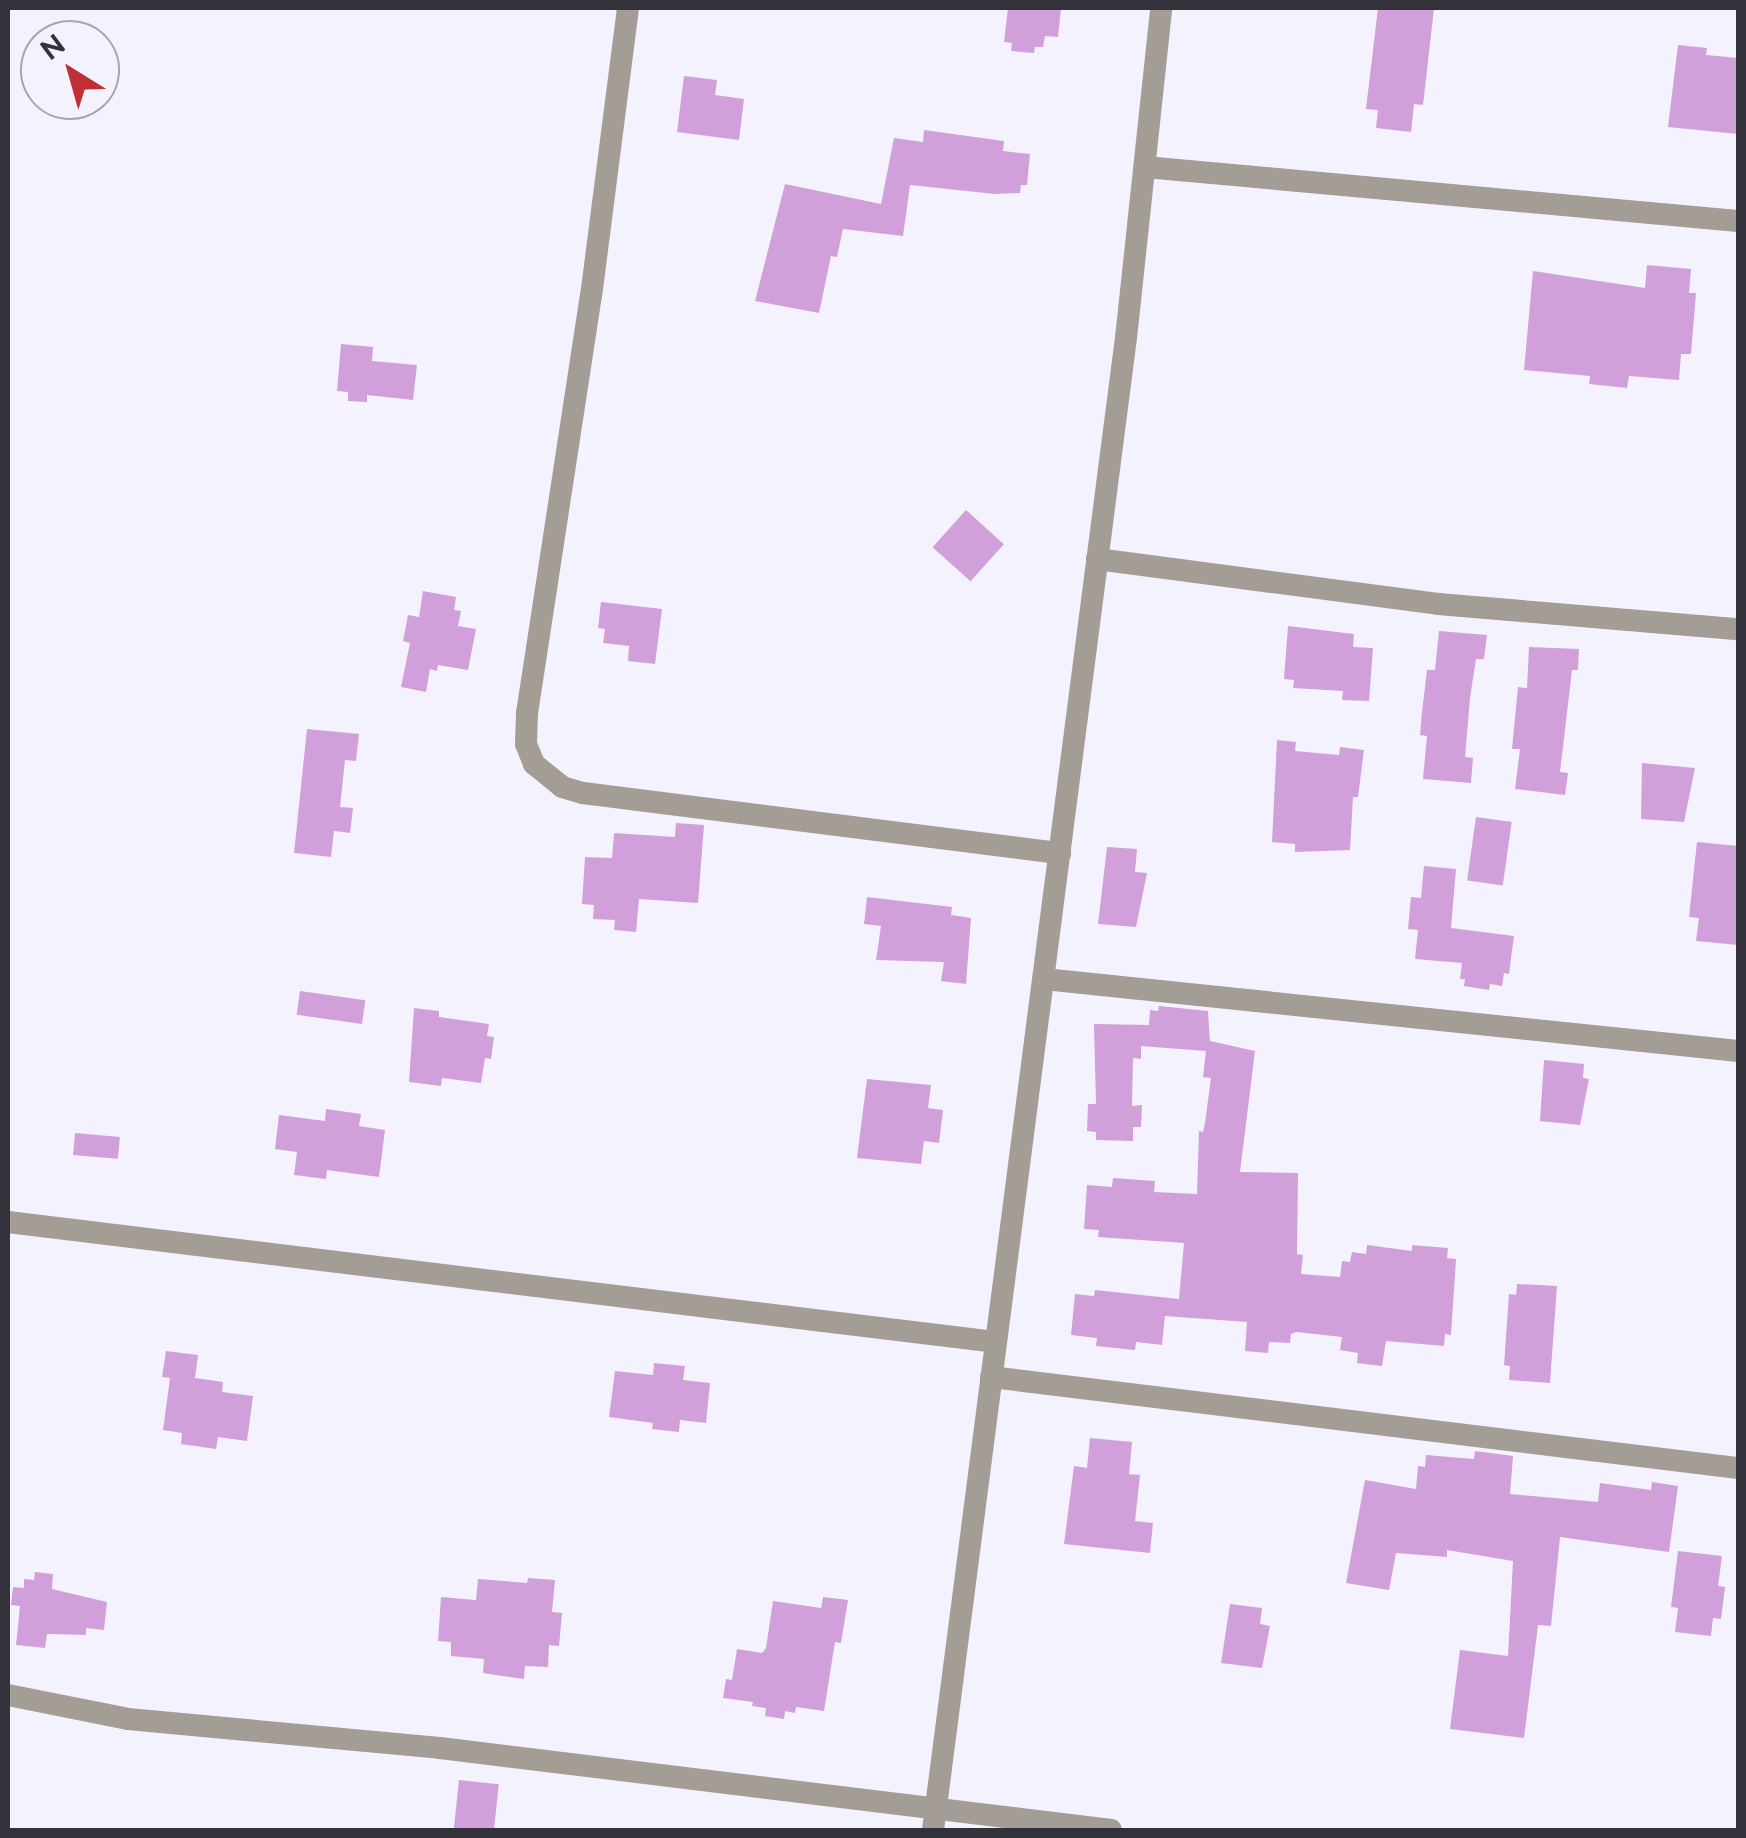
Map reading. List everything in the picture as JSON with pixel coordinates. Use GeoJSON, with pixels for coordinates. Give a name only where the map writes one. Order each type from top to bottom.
{"type":"FeatureCollection","features":[{"type":"Feature","properties":{"kind":"street"},"geometry":{"type":"LineString","coordinates":[[628,8],[596,256],[527,714],[526,744],[534,764],[562,787],[583,792],[1060,854]]}},
{"type":"Feature","properties":{"kind":"street"},"geometry":{"type":"LineString","coordinates":[[934,1821],[1060,854],[1162,8]]}},
{"type":"Feature","properties":{"kind":"street"},"geometry":{"type":"LineString","coordinates":[[1145,166],[1738,221]]}},
{"type":"Feature","properties":{"kind":"street"},"geometry":{"type":"LineString","coordinates":[[1097,558],[1438,604],[1738,628]]}},
{"type":"Feature","properties":{"kind":"street"},"geometry":{"type":"LineString","coordinates":[[1044,979],[1738,1051]]}},
{"type":"Feature","properties":{"kind":"street"},"geometry":{"type":"LineString","coordinates":[[8,1222],[995,1342]]}},
{"type":"Feature","properties":{"kind":"street"},"geometry":{"type":"LineString","coordinates":[[990,1377],[1738,1468]]}},
{"type":"Feature","properties":{"kind":"street"},"geometry":{"type":"LineString","coordinates":[[8,1695],[128,1719],[440,1748],[934,1821],[1111,1830]]}},
{"type":"Feature","properties":{"kind":"building"},"geometry":{"type":"Polygon","coordinates":[[[1008,8],[1061,8],[1058,37],[1045,36],[1043,47],[1035,47],[1034,53],[1011,51],[1012,43],[1004,42],[1008,8]]]}},
{"type":"Feature","properties":{"kind":"building"},"geometry":{"type":"Polygon","coordinates":[[[1378,8],[1434,8],[1423,105],[1414,104],[1411,132],[1376,128],[1378,110],[1366,109],[1378,8]]]}},
{"type":"Feature","properties":{"kind":"building"},"geometry":{"type":"Polygon","coordinates":[[[1678,45],[1707,48],[1706,55],[1738,58],[1738,134],[1668,127],[1678,45]]]}},
{"type":"Feature","properties":{"kind":"building"},"geometry":{"type":"Polygon","coordinates":[[[684,76],[717,80],[715,95],[744,99],[739,140],[677,132],[684,76]]]}},
{"type":"Feature","properties":{"kind":"building"},"geometry":{"type":"Polygon","coordinates":[[[924,130],[1004,141],[1003,151],[1030,154],[1027,185],[1021,185],[1020,193],[995,194],[910,185],[903,236],[843,229],[837,257],[831,256],[819,313],[755,301],[785,184],[881,204],[894,138],[923,142],[924,130]]]}},
{"type":"Feature","properties":{"kind":"building"},"geometry":{"type":"Polygon","coordinates":[[[1647,265],[1691,269],[1689,293],[1696,293],[1691,354],[1681,354],[1679,380],[1629,376],[1627,388],[1589,384],[1590,376],[1524,370],[1533,271],[1645,288],[1647,265]]]}},
{"type":"Feature","properties":{"kind":"building"},"geometry":{"type":"Polygon","coordinates":[[[341,344],[373,347],[372,361],[417,365],[413,400],[367,395],[367,402],[348,401],[348,392],[337,391],[341,344]]]}},
{"type":"Feature","properties":{"kind":"building"},"geometry":{"type":"Polygon","coordinates":[[[966,510],[1004,544],[970,581],[933,547],[966,510]]]}},
{"type":"Feature","properties":{"kind":"building"},"geometry":{"type":"Polygon","coordinates":[[[423,591],[456,597],[454,610],[461,611],[458,626],[476,629],[468,670],[438,665],[437,671],[430,669],[426,692],[401,687],[410,643],[403,641],[408,615],[419,617],[423,591]]]}},
{"type":"Feature","properties":{"kind":"building"},"geometry":{"type":"Polygon","coordinates":[[[601,602],[662,609],[655,664],[628,661],[629,646],[603,643],[605,629],[598,628],[601,602]]]}},
{"type":"Feature","properties":{"kind":"building"},"geometry":{"type":"Polygon","coordinates":[[[1288,626],[1354,634],[1353,647],[1373,648],[1369,701],[1342,700],[1343,691],[1293,688],[1294,680],[1284,679],[1288,626]]]}},
{"type":"Feature","properties":{"kind":"building"},"geometry":{"type":"Polygon","coordinates":[[[1439,631],[1487,635],[1484,659],[1476,659],[1470,698],[1465,757],[1473,758],[1471,783],[1423,779],[1427,736],[1420,735],[1422,712],[1427,670],[1435,670],[1439,631]]]}},
{"type":"Feature","properties":{"kind":"building"},"geometry":{"type":"Polygon","coordinates":[[[1529,647],[1579,649],[1578,670],[1572,670],[1560,772],[1568,773],[1565,795],[1515,789],[1520,749],[1512,749],[1518,687],[1527,688],[1529,647]]]}},
{"type":"Feature","properties":{"kind":"building"},"geometry":{"type":"Polygon","coordinates":[[[307,729],[359,734],[356,761],[345,760],[340,807],[353,808],[350,833],[334,831],[331,857],[294,853],[307,729]]]}},
{"type":"Feature","properties":{"kind":"building"},"geometry":{"type":"Polygon","coordinates":[[[1277,740],[1296,742],[1295,751],[1339,755],[1340,747],[1364,750],[1358,797],[1353,797],[1350,850],[1295,852],[1295,844],[1272,842],[1277,740]]]}},
{"type":"Feature","properties":{"kind":"building"},"geometry":{"type":"Polygon","coordinates":[[[1642,763],[1695,768],[1684,822],[1641,819],[1642,763]]]}},
{"type":"Feature","properties":{"kind":"building"},"geometry":{"type":"Polygon","coordinates":[[[1476,817],[1512,822],[1503,885],[1467,880],[1476,817]]]}},
{"type":"Feature","properties":{"kind":"building"},"geometry":{"type":"Polygon","coordinates":[[[676,823],[704,825],[698,903],[639,899],[636,932],[614,930],[615,920],[593,919],[594,905],[582,904],[585,857],[612,858],[614,833],[675,837],[676,823]]]}},
{"type":"Feature","properties":{"kind":"building"},"geometry":{"type":"Polygon","coordinates":[[[1697,842],[1738,846],[1738,945],[1696,941],[1699,918],[1689,917],[1697,842]]]}},
{"type":"Feature","properties":{"kind":"building"},"geometry":{"type":"Polygon","coordinates":[[[1107,847],[1137,849],[1135,872],[1147,873],[1136,927],[1098,924],[1107,847]]]}},
{"type":"Feature","properties":{"kind":"building"},"geometry":{"type":"Polygon","coordinates":[[[1424,866],[1456,869],[1451,928],[1514,936],[1509,974],[1504,973],[1502,986],[1490,984],[1489,990],[1464,986],[1465,979],[1460,979],[1462,963],[1415,959],[1418,930],[1408,929],[1411,897],[1421,898],[1424,866]]]}},
{"type":"Feature","properties":{"kind":"building"},"geometry":{"type":"Polygon","coordinates":[[[867,897],[952,907],[951,915],[971,918],[966,984],[941,981],[944,962],[876,960],[881,926],[864,924],[867,897]]]}},
{"type":"Feature","properties":{"kind":"building"},"geometry":{"type":"Polygon","coordinates":[[[300,991],[365,1000],[362,1024],[297,1015],[300,991]]]}},
{"type":"Feature","properties":{"kind":"building"},"geometry":{"type":"Polygon","coordinates":[[[1159,1006],[1208,1011],[1210,1041],[1255,1051],[1240,1172],[1298,1173],[1297,1254],[1303,1255],[1301,1274],[1340,1277],[1342,1261],[1350,1262],[1352,1252],[1366,1254],[1367,1245],[1412,1251],[1412,1245],[1448,1248],[1447,1258],[1456,1259],[1451,1335],[1445,1334],[1444,1346],[1386,1341],[1382,1366],[1357,1363],[1358,1353],[1340,1350],[1342,1337],[1296,1332],[1291,1334],[1290,1343],[1269,1342],[1268,1353],[1245,1351],[1247,1322],[1165,1316],[1162,1345],[1136,1342],[1135,1350],[1096,1346],[1097,1338],[1071,1335],[1075,1294],[1094,1296],[1095,1290],[1179,1299],[1184,1243],[1098,1237],[1099,1230],[1084,1229],[1087,1185],[1112,1187],[1113,1178],[1155,1181],[1154,1192],[1197,1194],[1199,1131],[1203,1132],[1211,1078],[1203,1077],[1206,1051],[1141,1046],[1141,1059],[1133,1058],[1132,1106],[1142,1105],[1141,1127],[1133,1127],[1133,1141],[1096,1140],[1096,1132],[1087,1131],[1088,1104],[1096,1104],[1094,1024],[1149,1025],[1150,1010],[1158,1011],[1159,1006]]]}},
{"type":"Feature","properties":{"kind":"building"},"geometry":{"type":"Polygon","coordinates":[[[414,1008],[439,1011],[439,1017],[489,1024],[487,1036],[494,1037],[491,1059],[485,1058],[481,1083],[442,1078],[441,1086],[409,1082],[414,1008]]]}},
{"type":"Feature","properties":{"kind":"building"},"geometry":{"type":"Polygon","coordinates":[[[1544,1060],[1584,1064],[1583,1078],[1589,1079],[1580,1125],[1540,1121],[1544,1060]]]}},
{"type":"Feature","properties":{"kind":"building"},"geometry":{"type":"Polygon","coordinates":[[[867,1079],[931,1085],[928,1108],[943,1110],[939,1143],[924,1141],[921,1164],[857,1158],[867,1079]]]}},
{"type":"Feature","properties":{"kind":"building"},"geometry":{"type":"Polygon","coordinates":[[[326,1109],[361,1114],[359,1126],[385,1130],[379,1177],[327,1170],[326,1179],[294,1175],[297,1152],[275,1149],[279,1115],[325,1121],[326,1109]]]}},
{"type":"Feature","properties":{"kind":"building"},"geometry":{"type":"Polygon","coordinates":[[[75,1133],[120,1137],[118,1159],[73,1155],[75,1133]]]}},
{"type":"Feature","properties":{"kind":"building"},"geometry":{"type":"Polygon","coordinates":[[[1517,1284],[1557,1286],[1550,1383],[1509,1380],[1510,1366],[1504,1365],[1509,1294],[1516,1295],[1517,1284]]]}},
{"type":"Feature","properties":{"kind":"building"},"geometry":{"type":"Polygon","coordinates":[[[166,1351],[198,1355],[195,1378],[223,1382],[222,1392],[253,1396],[247,1441],[218,1437],[216,1449],[181,1444],[182,1433],[163,1430],[170,1378],[162,1377],[166,1351]]]}},
{"type":"Feature","properties":{"kind":"building"},"geometry":{"type":"Polygon","coordinates":[[[654,1363],[685,1366],[683,1380],[710,1383],[706,1423],[680,1420],[679,1432],[652,1429],[653,1423],[609,1417],[615,1371],[653,1375],[654,1363]]]}},
{"type":"Feature","properties":{"kind":"building"},"geometry":{"type":"Polygon","coordinates":[[[1090,1438],[1132,1442],[1129,1474],[1140,1475],[1135,1521],[1153,1523],[1150,1553],[1064,1544],[1074,1466],[1087,1468],[1090,1438]]]}},
{"type":"Feature","properties":{"kind":"building"},"geometry":{"type":"Polygon","coordinates":[[[1475,1451],[1513,1456],[1510,1494],[1598,1502],[1600,1483],[1651,1490],[1652,1482],[1678,1486],[1669,1552],[1560,1537],[1551,1626],[1538,1625],[1524,1738],[1450,1729],[1460,1650],[1508,1656],[1513,1561],[1447,1550],[1447,1557],[1396,1553],[1389,1590],[1346,1583],[1365,1480],[1416,1489],[1418,1466],[1425,1467],[1426,1455],[1474,1459],[1475,1451]]]}},
{"type":"Feature","properties":{"kind":"building"},"geometry":{"type":"Polygon","coordinates":[[[1678,1551],[1722,1556],[1718,1586],[1725,1587],[1721,1619],[1713,1618],[1711,1636],[1675,1632],[1678,1608],[1671,1607],[1678,1551]]]}},
{"type":"Feature","properties":{"kind":"building"},"geometry":{"type":"Polygon","coordinates":[[[35,1572],[53,1574],[52,1589],[107,1602],[104,1630],[86,1628],[86,1635],[47,1634],[45,1648],[16,1645],[20,1606],[11,1605],[13,1587],[24,1588],[24,1579],[34,1580],[35,1572]]]}},
{"type":"Feature","properties":{"kind":"building"},"geometry":{"type":"Polygon","coordinates":[[[528,1578],[555,1580],[552,1612],[562,1613],[559,1646],[549,1645],[548,1667],[525,1666],[524,1679],[483,1673],[484,1659],[451,1656],[451,1642],[438,1641],[441,1597],[476,1600],[478,1579],[527,1583],[528,1578]]]}},
{"type":"Feature","properties":{"kind":"building"},"geometry":{"type":"Polygon","coordinates":[[[823,1597],[848,1600],[841,1643],[835,1642],[824,1711],[796,1707],[795,1713],[785,1711],[784,1719],[765,1716],[766,1708],[752,1706],[753,1702],[723,1698],[726,1679],[732,1680],[737,1649],[762,1653],[766,1648],[773,1601],[821,1608],[823,1597]]]}},
{"type":"Feature","properties":{"kind":"building"},"geometry":{"type":"Polygon","coordinates":[[[1230,1604],[1262,1608],[1260,1624],[1270,1626],[1262,1668],[1221,1663],[1230,1604]]]}},
{"type":"Feature","properties":{"kind":"building"},"geometry":{"type":"Polygon","coordinates":[[[459,1780],[499,1784],[494,1830],[454,1830],[459,1780]]]}}]}
